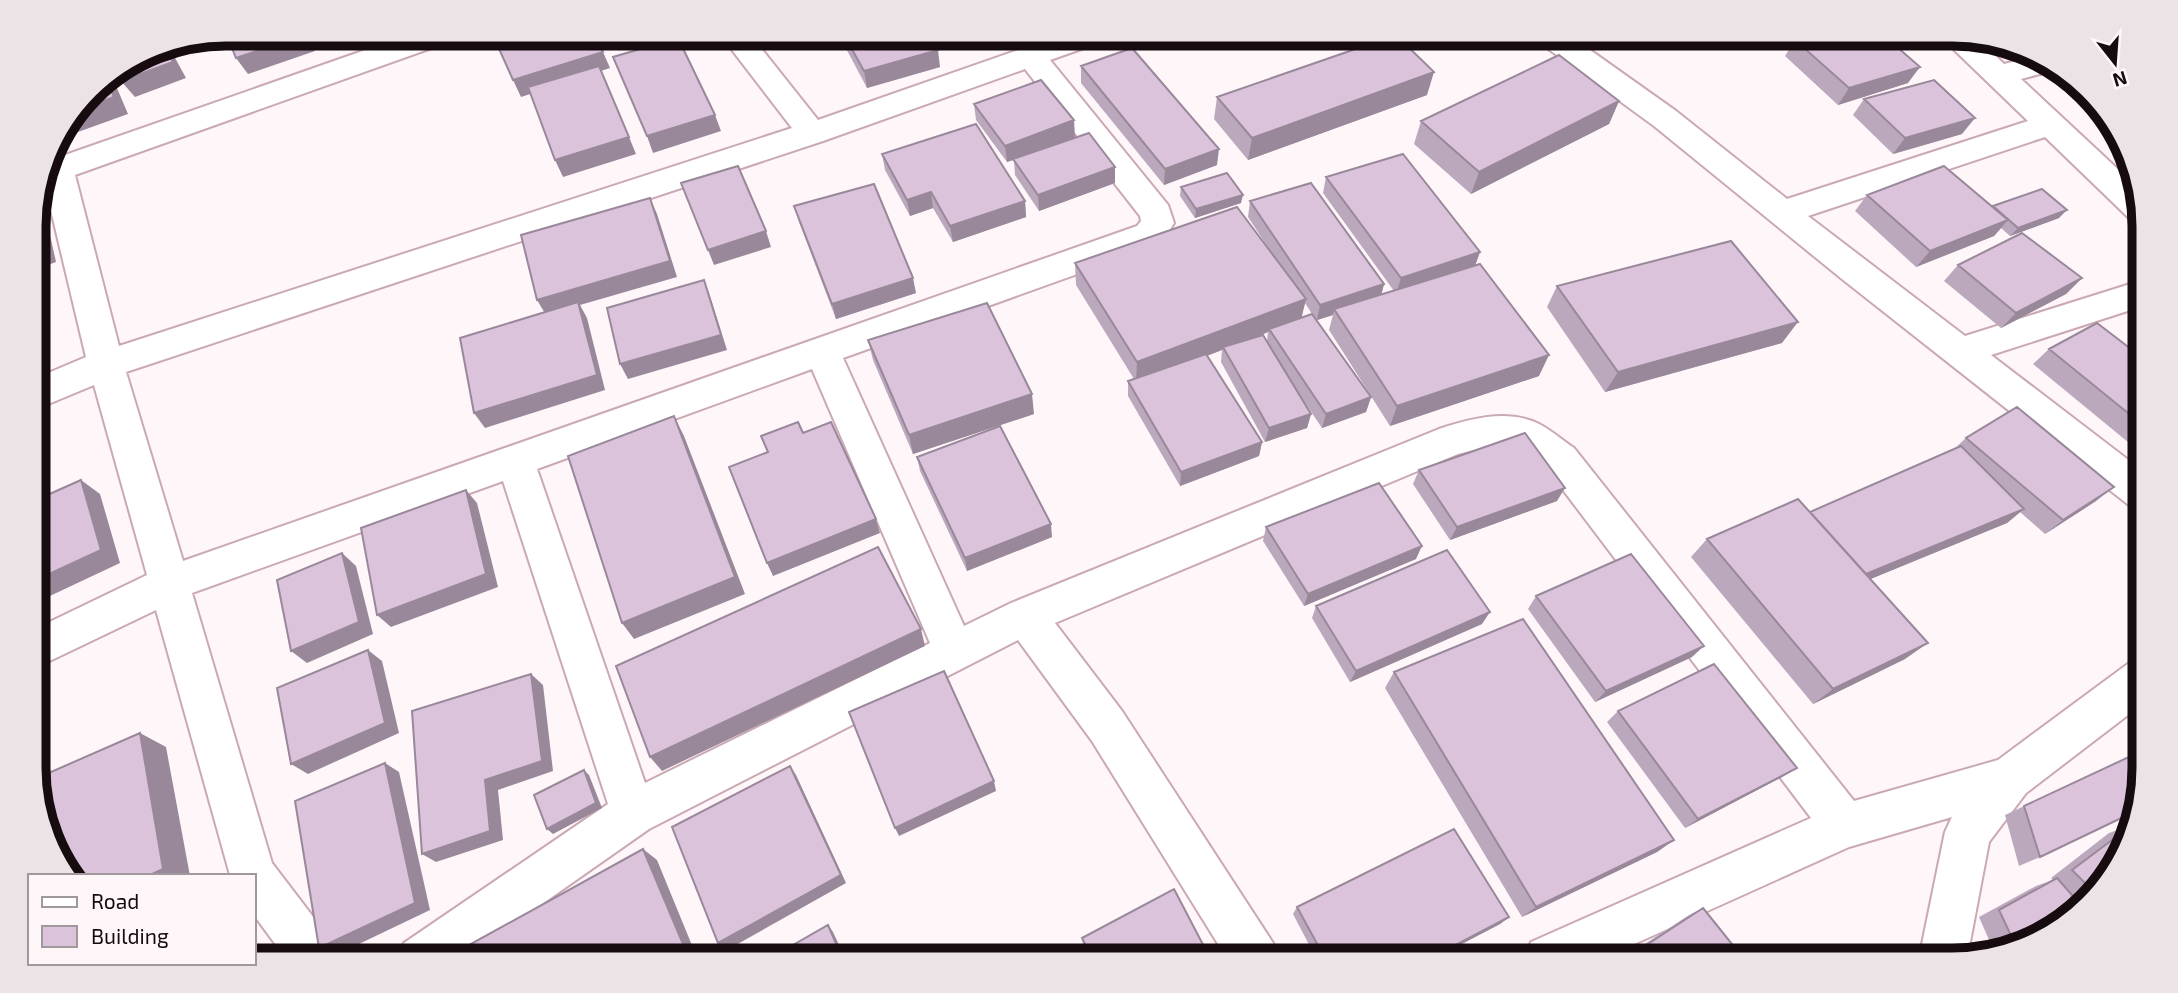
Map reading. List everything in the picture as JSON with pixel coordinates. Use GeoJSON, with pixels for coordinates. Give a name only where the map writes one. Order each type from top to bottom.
{"type":"FeatureCollection","features":[{"type":"Feature","properties":{"kind":"street"},"geometry":{"type":"LineString","coordinates":[[55,170],[406,46]]}},
{"type":"Feature","properties":{"kind":"street"},"geometry":{"type":"LineString","coordinates":[[743,46],[812,133]]}},
{"type":"Feature","properties":{"kind":"street"},"geometry":{"type":"LineString","coordinates":[[46,390],[106,364],[812,133],[1061,46]]}},
{"type":"Feature","properties":{"kind":"street"},"geometry":{"type":"LineString","coordinates":[[1565,46],[1661,113],[1854,270],[2059,424],[2133,485]]}},
{"type":"Feature","properties":{"kind":"street"},"geometry":{"type":"LineString","coordinates":[[1968,47],[2131,200]]}},
{"type":"Feature","properties":{"kind":"street"},"geometry":{"type":"LineString","coordinates":[[46,644],[168,584],[1149,235],[1158,223],[1156,213],[1031,57]]}},
{"type":"Feature","properties":{"kind":"street"},"geometry":{"type":"LineString","coordinates":[[1998,75],[2034,66]]}},
{"type":"Feature","properties":{"kind":"street"},"geometry":{"type":"LineString","coordinates":[[1783,212],[2051,124]]}},
{"type":"Feature","properties":{"kind":"street"},"geometry":{"type":"LineString","coordinates":[[52,179],[252,874]]}},
{"type":"Feature","properties":{"kind":"street"},"geometry":{"type":"LineString","coordinates":[[1961,351],[2133,296]]}},
{"type":"Feature","properties":{"kind":"street"},"geometry":{"type":"LineString","coordinates":[[822,351],[954,651]]}},
{"type":"Feature","properties":{"kind":"street"},"geometry":{"type":"LineString","coordinates":[[438,948],[633,813],[1025,616],[1452,440],[1488,431],[1525,434],[1561,459],[1845,826]]}},
{"type":"Feature","properties":{"kind":"street"},"geometry":{"type":"LineString","coordinates":[[515,460],[633,813]]}},
{"type":"Feature","properties":{"kind":"street"},"geometry":{"type":"LineString","coordinates":[[1025,616],[1107,726],[1248,947]]}},
{"type":"Feature","properties":{"kind":"street"},"geometry":{"type":"LineString","coordinates":[[1945,947],[1968,832],[2010,778],[2133,685]]}},
{"type":"Feature","properties":{"kind":"street"},"geometry":{"type":"LineString","coordinates":[[1576,947],[1845,826],[2010,778]]}},
{"type":"Feature","properties":{"kind":"street"},"geometry":{"type":"LineString","coordinates":[[256,880],[307,948]]}},
{"type":"Feature","properties":{"kind":"building"},"geometry":{"type":"Polygon","coordinates":[[[231,46],[271,46],[236,58],[231,46]]]}},
{"type":"Feature","properties":{"kind":"building"},"geometry":{"type":"Polygon","coordinates":[[[498,46],[600,46],[603,52],[513,80],[498,46]]]}},
{"type":"Feature","properties":{"kind":"building"},"geometry":{"type":"Polygon","coordinates":[[[651,46],[682,46],[715,115],[647,136],[613,57],[651,46]]]}},
{"type":"Feature","properties":{"kind":"building"},"geometry":{"type":"Polygon","coordinates":[[[850,46],[936,46],[938,50],[864,71],[850,46]]]}},
{"type":"Feature","properties":{"kind":"building"},"geometry":{"type":"Polygon","coordinates":[[[1364,46],[1407,46],[1434,72],[1252,138],[1217,97],[1364,46]]]}},
{"type":"Feature","properties":{"kind":"building"},"geometry":{"type":"Polygon","coordinates":[[[1802,46],[1896,46],[1920,67],[1849,88],[1802,46]]]}},
{"type":"Feature","properties":{"kind":"building"},"geometry":{"type":"Polygon","coordinates":[[[1132,48],[1219,149],[1165,169],[1081,66],[1132,48]]]}},
{"type":"Feature","properties":{"kind":"building"},"geometry":{"type":"Polygon","coordinates":[[[169,55],[173,62],[121,81],[157,59],[169,55]]]}},
{"type":"Feature","properties":{"kind":"building"},"geometry":{"type":"Polygon","coordinates":[[[1559,55],[1619,101],[1479,172],[1421,121],[1559,55]]]}},
{"type":"Feature","properties":{"kind":"building"},"geometry":{"type":"Polygon","coordinates":[[[599,66],[629,137],[555,160],[528,87],[599,66]]]}},
{"type":"Feature","properties":{"kind":"building"},"geometry":{"type":"Polygon","coordinates":[[[1041,80],[1074,120],[1005,146],[974,104],[1041,80]]]}},
{"type":"Feature","properties":{"kind":"building"},"geometry":{"type":"Polygon","coordinates":[[[1934,80],[1975,118],[1905,138],[1864,99],[1934,80]]]}},
{"type":"Feature","properties":{"kind":"building"},"geometry":{"type":"Polygon","coordinates":[[[110,88],[114,97],[92,105],[110,88]]]}},
{"type":"Feature","properties":{"kind":"building"},"geometry":{"type":"Polygon","coordinates":[[[976,124],[1025,201],[950,226],[931,192],[907,200],[882,154],[976,124]]]}},
{"type":"Feature","properties":{"kind":"building"},"geometry":{"type":"Polygon","coordinates":[[[1089,133],[1115,167],[1038,195],[1013,159],[1089,133]]]}},
{"type":"Feature","properties":{"kind":"building"},"geometry":{"type":"Polygon","coordinates":[[[1403,154],[1480,252],[1401,278],[1326,177],[1403,154]]]}},
{"type":"Feature","properties":{"kind":"building"},"geometry":{"type":"Polygon","coordinates":[[[738,166],[766,231],[708,250],[681,183],[738,166]]]}},
{"type":"Feature","properties":{"kind":"building"},"geometry":{"type":"Polygon","coordinates":[[[1944,166],[2008,220],[1930,251],[1867,195],[1944,166]]]}},
{"type":"Feature","properties":{"kind":"building"},"geometry":{"type":"Polygon","coordinates":[[[1227,173],[1243,195],[1196,209],[1181,187],[1227,173]]]}},
{"type":"Feature","properties":{"kind":"building"},"geometry":{"type":"Polygon","coordinates":[[[1311,183],[1384,284],[1320,305],[1250,201],[1311,183]]]}},
{"type":"Feature","properties":{"kind":"building"},"geometry":{"type":"Polygon","coordinates":[[[874,184],[913,278],[832,304],[794,206],[874,184]]]}},
{"type":"Feature","properties":{"kind":"building"},"geometry":{"type":"Polygon","coordinates":[[[2042,189],[2067,210],[2018,228],[1993,206],[2042,189]]]}},
{"type":"Feature","properties":{"kind":"building"},"geometry":{"type":"Polygon","coordinates":[[[650,198],[670,261],[537,300],[521,235],[650,198]]]}},
{"type":"Feature","properties":{"kind":"building"},"geometry":{"type":"Polygon","coordinates":[[[1237,207],[1306,299],[1137,362],[1075,263],[1237,207]]]}},
{"type":"Feature","properties":{"kind":"building"},"geometry":{"type":"Polygon","coordinates":[[[2022,233],[2082,278],[2016,313],[1958,265],[2022,233]]]}},
{"type":"Feature","properties":{"kind":"building"},"geometry":{"type":"Polygon","coordinates":[[[1731,241],[1798,322],[1618,372],[1557,286],[1731,241]]]}},
{"type":"Feature","properties":{"kind":"building"},"geometry":{"type":"Polygon","coordinates":[[[1480,264],[1549,355],[1397,406],[1334,309],[1480,264]]]}},
{"type":"Feature","properties":{"kind":"building"},"geometry":{"type":"Polygon","coordinates":[[[704,280],[721,335],[620,364],[607,308],[704,280]]]}},
{"type":"Feature","properties":{"kind":"building"},"geometry":{"type":"Polygon","coordinates":[[[578,302],[597,375],[474,413],[460,338],[578,302]]]}},
{"type":"Feature","properties":{"kind":"building"},"geometry":{"type":"Polygon","coordinates":[[[987,303],[1032,394],[909,435],[868,340],[987,303]]]}},
{"type":"Feature","properties":{"kind":"building"},"geometry":{"type":"Polygon","coordinates":[[[1312,314],[1371,397],[1326,414],[1269,329],[1312,314]]]}},
{"type":"Feature","properties":{"kind":"building"},"geometry":{"type":"Polygon","coordinates":[[[2097,323],[2133,351],[2133,417],[2049,349],[2097,323]]]}},
{"type":"Feature","properties":{"kind":"building"},"geometry":{"type":"Polygon","coordinates":[[[1263,335],[1311,414],[1269,428],[1223,347],[1263,335]]]}},
{"type":"Feature","properties":{"kind":"building"},"geometry":{"type":"Polygon","coordinates":[[[1206,354],[1262,442],[1181,472],[1128,381],[1206,354]]]}},
{"type":"Feature","properties":{"kind":"building"},"geometry":{"type":"Polygon","coordinates":[[[2017,407],[2114,487],[2063,520],[1966,438],[2017,407]]]}},
{"type":"Feature","properties":{"kind":"building"},"geometry":{"type":"Polygon","coordinates":[[[674,416],[735,577],[622,623],[568,456],[674,416]]]}},
{"type":"Feature","properties":{"kind":"building"},"geometry":{"type":"Polygon","coordinates":[[[798,422],[803,433],[831,422],[876,519],[767,563],[729,467],[768,452],[761,436],[798,422]]]}},
{"type":"Feature","properties":{"kind":"building"},"geometry":{"type":"Polygon","coordinates":[[[1000,426],[1051,524],[965,558],[917,457],[1000,426]]]}},
{"type":"Feature","properties":{"kind":"building"},"geometry":{"type":"Polygon","coordinates":[[[1525,433],[1565,488],[1457,527],[1419,470],[1525,433]]]}},
{"type":"Feature","properties":{"kind":"building"},"geometry":{"type":"Polygon","coordinates":[[[1961,446],[2024,509],[1866,574],[1810,512],[1961,446]]]}},
{"type":"Feature","properties":{"kind":"building"},"geometry":{"type":"Polygon","coordinates":[[[81,480],[101,550],[46,575],[46,496],[81,480]]]}},
{"type":"Feature","properties":{"kind":"building"},"geometry":{"type":"Polygon","coordinates":[[[1379,483],[1422,546],[1308,594],[1266,527],[1379,483]]]}},
{"type":"Feature","properties":{"kind":"building"},"geometry":{"type":"Polygon","coordinates":[[[466,490],[486,574],[377,615],[361,528],[466,490]]]}},
{"type":"Feature","properties":{"kind":"building"},"geometry":{"type":"Polygon","coordinates":[[[1798,499],[1928,643],[1833,689],[1707,539],[1798,499]]]}},
{"type":"Feature","properties":{"kind":"building"},"geometry":{"type":"Polygon","coordinates":[[[878,547],[921,629],[650,757],[616,666],[878,547]]]}},
{"type":"Feature","properties":{"kind":"building"},"geometry":{"type":"Polygon","coordinates":[[[1447,550],[1490,612],[1356,671],[1316,606],[1447,550]]]}},
{"type":"Feature","properties":{"kind":"building"},"geometry":{"type":"Polygon","coordinates":[[[342,553],[359,622],[291,651],[277,580],[342,553]]]}},
{"type":"Feature","properties":{"kind":"building"},"geometry":{"type":"Polygon","coordinates":[[[1631,554],[1704,646],[1606,691],[1536,596],[1631,554]]]}},
{"type":"Feature","properties":{"kind":"building"},"geometry":{"type":"Polygon","coordinates":[[[1523,619],[1674,840],[1536,907],[1394,672],[1523,619]]]}},
{"type":"Feature","properties":{"kind":"building"},"geometry":{"type":"Polygon","coordinates":[[[368,650],[385,723],[291,764],[277,688],[368,650]]]}},
{"type":"Feature","properties":{"kind":"building"},"geometry":{"type":"Polygon","coordinates":[[[1714,664],[1797,768],[1698,819],[1618,711],[1714,664]]]}},
{"type":"Feature","properties":{"kind":"building"},"geometry":{"type":"Polygon","coordinates":[[[944,671],[994,781],[895,828],[849,712],[944,671]]]}},
{"type":"Feature","properties":{"kind":"building"},"geometry":{"type":"Polygon","coordinates":[[[531,674],[542,761],[485,780],[490,831],[422,854],[412,711],[531,674]]]}},
{"type":"Feature","properties":{"kind":"building"},"geometry":{"type":"Polygon","coordinates":[[[140,733],[163,869],[152,874],[81,874],[59,836],[47,791],[46,774],[140,733]]]}},
{"type":"Feature","properties":{"kind":"building"},"geometry":{"type":"Polygon","coordinates":[[[2131,756],[2133,758],[2131,791],[2125,816],[2040,857],[2024,806],[2131,756]]]}},
{"type":"Feature","properties":{"kind":"building"},"geometry":{"type":"Polygon","coordinates":[[[385,763],[415,903],[319,948],[295,801],[385,763]]]}},
{"type":"Feature","properties":{"kind":"building"},"geometry":{"type":"Polygon","coordinates":[[[790,766],[841,875],[718,943],[672,827],[790,766]]]}},
{"type":"Feature","properties":{"kind":"building"},"geometry":{"type":"Polygon","coordinates":[[[584,770],[596,803],[547,829],[534,795],[584,770]]]}},
{"type":"Feature","properties":{"kind":"building"},"geometry":{"type":"Polygon","coordinates":[[[1454,829],[1509,917],[1451,947],[1319,947],[1297,907],[1454,829]]]}},
{"type":"Feature","properties":{"kind":"building"},"geometry":{"type":"Polygon","coordinates":[[[2120,834],[2088,886],[2072,870],[2120,834]]]}},
{"type":"Feature","properties":{"kind":"building"},"geometry":{"type":"Polygon","coordinates":[[[643,849],[685,948],[464,948],[643,849]]]}},
{"type":"Feature","properties":{"kind":"building"},"geometry":{"type":"Polygon","coordinates":[[[2057,878],[2075,899],[2042,923],[2012,937],[1999,910],[2057,878]]]}},
{"type":"Feature","properties":{"kind":"building"},"geometry":{"type":"Polygon","coordinates":[[[1174,889],[1204,947],[1087,948],[1082,938],[1174,889]]]}},
{"type":"Feature","properties":{"kind":"building"},"geometry":{"type":"Polygon","coordinates":[[[1703,908],[1734,947],[1643,947],[1703,908]]]}},
{"type":"Feature","properties":{"kind":"building"},"geometry":{"type":"Polygon","coordinates":[[[828,925],[838,948],[788,948],[828,925]]]}}]}
